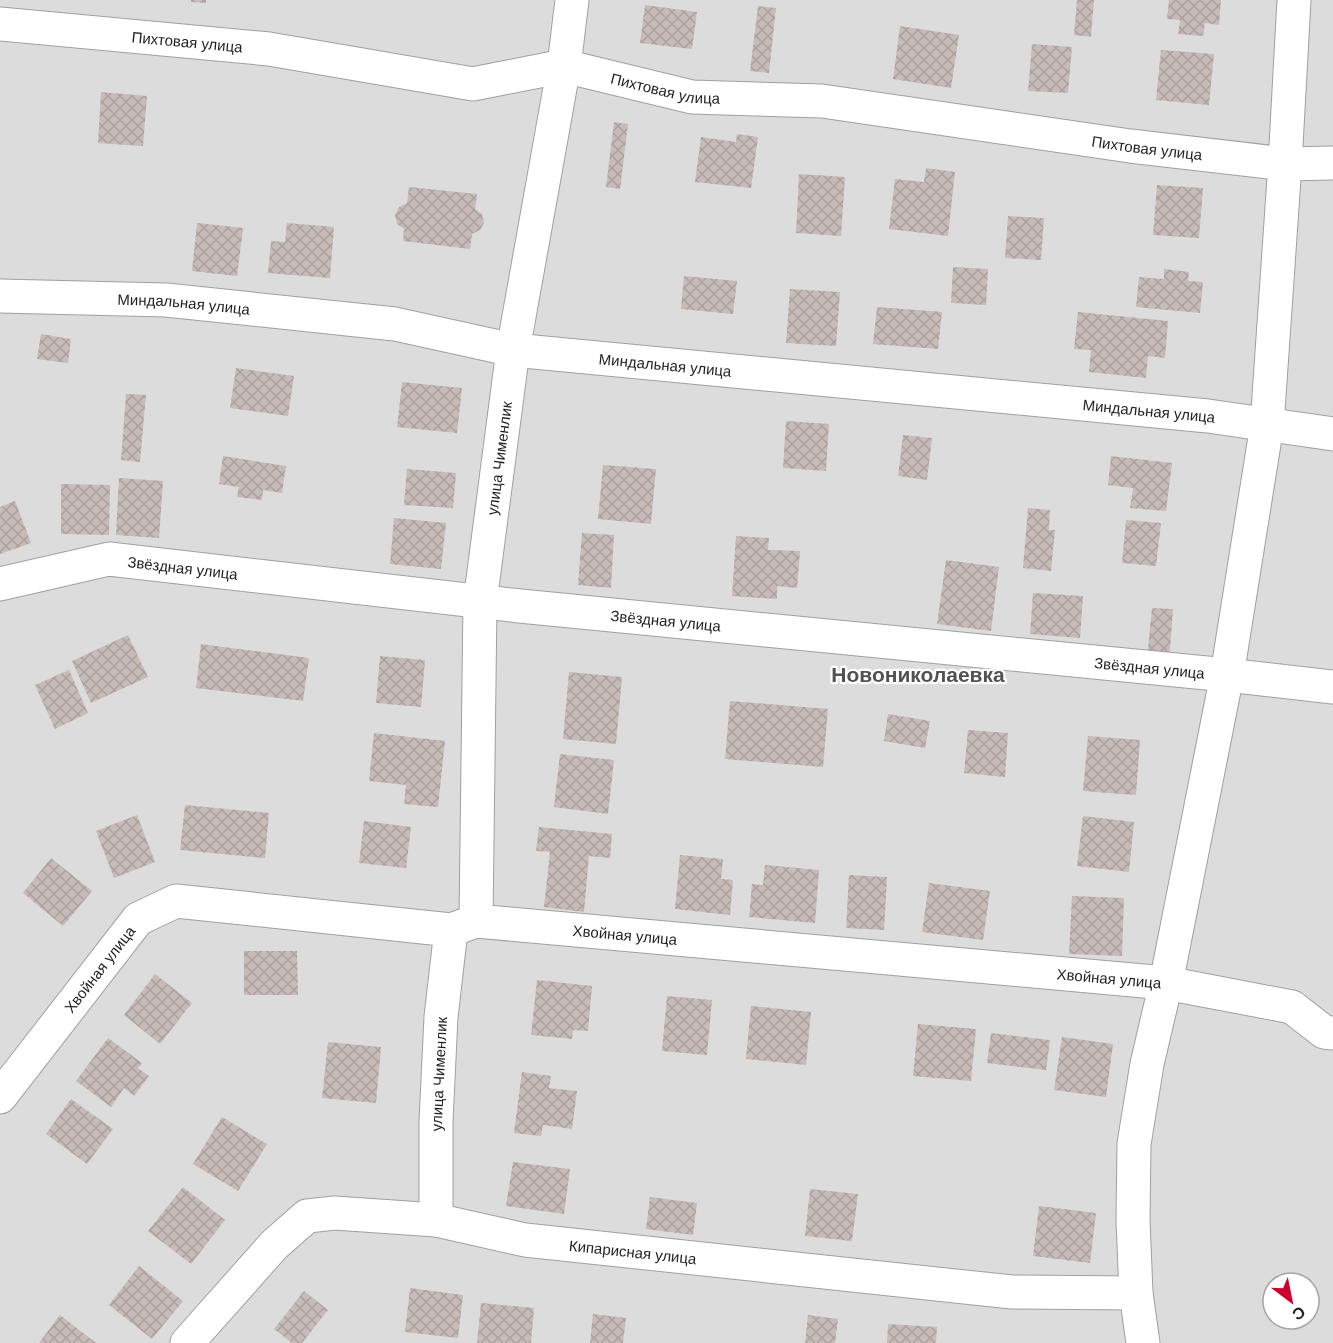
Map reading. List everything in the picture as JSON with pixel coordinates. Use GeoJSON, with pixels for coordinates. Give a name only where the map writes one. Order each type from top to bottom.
{"type":"FeatureCollection","features":[{"type":"Feature","properties":{"kind":"street","name":"улица Чименлик"},"geometry":{"type":"LineString","coordinates":[[436,1220],[436,1121],[441,1017],[464,926],[480,602],[513,350],[564,66],[572,0]]}},
{"type":"Feature","properties":{"kind":"street"},"geometry":{"type":"LineString","coordinates":[[1143,1343],[1136,1293],[1133,1220],[1134,1144],[1147,1064],[1166,983],[1227,675],[1267,425],[1294,0]]}},
{"type":"Feature","properties":{"kind":"street","name":"Пихтовая улица"},"geometry":{"type":"LineString","coordinates":[[0,24],[268,50],[472,84],[564,66],[692,97],[822,101],[1130,146],[1285,164],[1333,163]]}},
{"type":"Feature","properties":{"kind":"street","name":"Миндальная улица"},"geometry":{"type":"LineString","coordinates":[[0,296],[165,300],[395,324],[513,350],[1196,415],[1333,434]]}},
{"type":"Feature","properties":{"kind":"street","name":"Звёздная улица"},"geometry":{"type":"LineString","coordinates":[[0,584],[109,560],[480,602],[1333,687]]}},
{"type":"Feature","properties":{"kind":"street","name":"Хвойная улица"},"geometry":{"type":"LineString","coordinates":[[0,1097],[138,919],[176,901],[1166,983],[1292,1007],[1324,1032],[1333,1033]]}},
{"type":"Feature","properties":{"kind":"street","name":"Кипарисная улица"},"geometry":{"type":"LineString","coordinates":[[187,1343],[273,1245],[307,1216],[335,1213],[436,1220],[525,1240],[1012,1293],[1136,1293]]}},
{"type":"Feature","properties":{"kind":"shaded area"},"geometry":{"type":"Polygon","coordinates":[[[0,0],[1333,0],[1333,1343],[0,1343],[0,0]]]}},
{"type":"Feature","properties":{"kind":"building"},"geometry":{"type":"Polygon","coordinates":[[[191,0],[206,0],[206,3],[191,2],[191,0]]]}},
{"type":"Feature","properties":{"kind":"building"},"geometry":{"type":"Polygon","coordinates":[[[1077,0],[1094,0],[1091,37],[1074,35],[1077,0]]]}},
{"type":"Feature","properties":{"kind":"building"},"geometry":{"type":"Polygon","coordinates":[[[1169,0],[1221,0],[1219,25],[1205,23],[1203,36],[1178,34],[1180,20],[1167,19],[1169,0]]]}},
{"type":"Feature","properties":{"kind":"building"},"geometry":{"type":"Polygon","coordinates":[[[645,5],[697,12],[692,49],[640,43],[645,5]]]}},
{"type":"Feature","properties":{"kind":"building"},"geometry":{"type":"Polygon","coordinates":[[[758,6],[776,8],[769,73],[750,71],[758,6]]]}},
{"type":"Feature","properties":{"kind":"building"},"geometry":{"type":"Polygon","coordinates":[[[900,26],[959,35],[951,88],[893,79],[900,26]]]}},
{"type":"Feature","properties":{"kind":"building"},"geometry":{"type":"Polygon","coordinates":[[[1032,44],[1072,47],[1068,93],[1028,91],[1032,44]]]}},
{"type":"Feature","properties":{"kind":"building"},"geometry":{"type":"Polygon","coordinates":[[[1161,50],[1214,54],[1209,105],[1156,100],[1161,50]]]}},
{"type":"Feature","properties":{"kind":"building"},"geometry":{"type":"Polygon","coordinates":[[[101,92],[147,96],[143,146],[98,143],[101,92]]]}},
{"type":"Feature","properties":{"kind":"building"},"geometry":{"type":"Polygon","coordinates":[[[614,122],[628,124],[620,189],[606,187],[614,122]]]}},
{"type":"Feature","properties":{"kind":"building"},"geometry":{"type":"Polygon","coordinates":[[[737,134],[758,137],[751,188],[695,182],[701,137],[736,142],[737,134]]]}},
{"type":"Feature","properties":{"kind":"building"},"geometry":{"type":"Polygon","coordinates":[[[926,168],[955,172],[948,236],[889,229],[895,179],[924,182],[926,168]]]}},
{"type":"Feature","properties":{"kind":"building"},"geometry":{"type":"Polygon","coordinates":[[[799,174],[845,177],[841,236],[796,233],[799,174]]]}},
{"type":"Feature","properties":{"kind":"building"},"geometry":{"type":"Polygon","coordinates":[[[1157,185],[1203,188],[1199,238],[1153,235],[1157,185]]]}},
{"type":"Feature","properties":{"kind":"building"},"geometry":{"type":"Polygon","coordinates":[[[409,187],[477,194],[475,209],[482,214],[484,223],[480,230],[472,234],[470,249],[403,241],[404,229],[397,224],[395,215],[399,207],[407,203],[409,187]]]}},
{"type":"Feature","properties":{"kind":"building"},"geometry":{"type":"Polygon","coordinates":[[[1008,216],[1044,218],[1041,260],[1005,258],[1008,216]]]}},
{"type":"Feature","properties":{"kind":"building"},"geometry":{"type":"Polygon","coordinates":[[[197,223],[243,228],[237,276],[192,271],[197,223]]]}},
{"type":"Feature","properties":{"kind":"building"},"geometry":{"type":"Polygon","coordinates":[[[287,223],[334,227],[330,278],[268,273],[271,241],[285,242],[287,223]]]}},
{"type":"Feature","properties":{"kind":"building"},"geometry":{"type":"Polygon","coordinates":[[[953,267],[988,269],[986,305],[951,303],[953,267]]]}},
{"type":"Feature","properties":{"kind":"building"},"geometry":{"type":"Polygon","coordinates":[[[1164,269],[1189,272],[1188,281],[1203,282],[1200,313],[1136,307],[1139,277],[1164,279],[1164,269]]]}},
{"type":"Feature","properties":{"kind":"building"},"geometry":{"type":"Polygon","coordinates":[[[684,276],[737,281],[733,314],[681,309],[684,276]]]}},
{"type":"Feature","properties":{"kind":"building"},"geometry":{"type":"Polygon","coordinates":[[[790,289],[840,292],[836,346],[786,343],[790,289]]]}},
{"type":"Feature","properties":{"kind":"building"},"geometry":{"type":"Polygon","coordinates":[[[877,307],[942,312],[938,349],[873,344],[877,307]]]}},
{"type":"Feature","properties":{"kind":"building"},"geometry":{"type":"Polygon","coordinates":[[[1078,312],[1168,321],[1165,358],[1148,356],[1146,378],[1089,372],[1091,350],[1074,349],[1078,312]]]}},
{"type":"Feature","properties":{"kind":"building"},"geometry":{"type":"Polygon","coordinates":[[[41,334],[71,339],[68,363],[37,359],[41,334]]]}},
{"type":"Feature","properties":{"kind":"building"},"geometry":{"type":"Polygon","coordinates":[[[236,368],[294,376],[288,416],[230,408],[236,368]]]}},
{"type":"Feature","properties":{"kind":"building"},"geometry":{"type":"Polygon","coordinates":[[[402,382],[462,388],[457,433],[397,427],[402,382]]]}},
{"type":"Feature","properties":{"kind":"building"},"geometry":{"type":"Polygon","coordinates":[[[126,394],[146,395],[140,462],[121,460],[126,394]]]}},
{"type":"Feature","properties":{"kind":"building"},"geometry":{"type":"Polygon","coordinates":[[[786,421],[829,424],[826,471],[783,468],[786,421]]]}},
{"type":"Feature","properties":{"kind":"building"},"geometry":{"type":"Polygon","coordinates":[[[903,435],[932,438],[927,480],[898,476],[903,435]]]}},
{"type":"Feature","properties":{"kind":"building"},"geometry":{"type":"Polygon","coordinates":[[[223,456],[286,466],[282,493],[263,490],[262,500],[237,497],[239,487],[219,484],[223,456]]]}},
{"type":"Feature","properties":{"kind":"building"},"geometry":{"type":"Polygon","coordinates":[[[1111,456],[1172,463],[1166,511],[1130,508],[1133,488],[1108,485],[1111,456]]]}},
{"type":"Feature","properties":{"kind":"building"},"geometry":{"type":"Polygon","coordinates":[[[603,465],[656,469],[651,524],[598,519],[603,465]]]}},
{"type":"Feature","properties":{"kind":"building"},"geometry":{"type":"Polygon","coordinates":[[[407,469],[456,473],[453,508],[404,505],[407,469]]]}},
{"type":"Feature","properties":{"kind":"building"},"geometry":{"type":"Polygon","coordinates":[[[119,478],[163,481],[159,538],[116,535],[119,478]]]}},
{"type":"Feature","properties":{"kind":"building"},"geometry":{"type":"Polygon","coordinates":[[[61,484],[110,485],[109,535],[61,534],[61,484]]]}},
{"type":"Feature","properties":{"kind":"building"},"geometry":{"type":"Polygon","coordinates":[[[15,501],[31,543],[0,554],[0,507],[15,501]]]}},
{"type":"Feature","properties":{"kind":"building"},"geometry":{"type":"Polygon","coordinates":[[[1028,508],[1050,510],[1049,530],[1055,530],[1051,571],[1023,568],[1028,508]]]}},
{"type":"Feature","properties":{"kind":"building"},"geometry":{"type":"Polygon","coordinates":[[[394,518],[446,523],[441,569],[390,564],[394,518]]]}},
{"type":"Feature","properties":{"kind":"building"},"geometry":{"type":"Polygon","coordinates":[[[1126,520],[1161,523],[1156,566],[1122,563],[1126,520]]]}},
{"type":"Feature","properties":{"kind":"building"},"geometry":{"type":"Polygon","coordinates":[[[582,533],[614,535],[611,588],[578,585],[582,533]]]}},
{"type":"Feature","properties":{"kind":"building"},"geometry":{"type":"Polygon","coordinates":[[[736,536],[769,538],[768,550],[800,551],[797,588],[777,586],[777,599],[732,596],[736,536]]]}},
{"type":"Feature","properties":{"kind":"building"},"geometry":{"type":"Polygon","coordinates":[[[946,560],[999,567],[991,631],[937,624],[946,560]]]}},
{"type":"Feature","properties":{"kind":"building"},"geometry":{"type":"Polygon","coordinates":[[[1033,593],[1083,596],[1080,638],[1030,634],[1033,593]]]}},
{"type":"Feature","properties":{"kind":"building"},"geometry":{"type":"Polygon","coordinates":[[[1152,608],[1173,609],[1169,661],[1147,659],[1152,608]]]}},
{"type":"Feature","properties":{"kind":"building"},"geometry":{"type":"Polygon","coordinates":[[[128,635],[148,677],[91,703],[72,661],[128,635]]]}},
{"type":"Feature","properties":{"kind":"building"},"geometry":{"type":"Polygon","coordinates":[[[201,644],[309,658],[303,701],[196,688],[201,644]]]}},
{"type":"Feature","properties":{"kind":"building"},"geometry":{"type":"Polygon","coordinates":[[[380,656],[425,660],[421,707],[376,703],[380,656]]]}},
{"type":"Feature","properties":{"kind":"building"},"geometry":{"type":"Polygon","coordinates":[[[69,670],[88,713],[55,729],[35,685],[69,670]]]}},
{"type":"Feature","properties":{"kind":"building"},"geometry":{"type":"Polygon","coordinates":[[[569,672],[622,677],[616,744],[563,739],[569,672]]]}},
{"type":"Feature","properties":{"kind":"building"},"geometry":{"type":"Polygon","coordinates":[[[730,701],[828,709],[823,767],[725,759],[730,701]]]}},
{"type":"Feature","properties":{"kind":"building"},"geometry":{"type":"Polygon","coordinates":[[[888,714],[930,721],[925,748],[884,741],[888,714]]]}},
{"type":"Feature","properties":{"kind":"building"},"geometry":{"type":"Polygon","coordinates":[[[968,730],[1008,733],[1005,777],[964,773],[968,730]]]}},
{"type":"Feature","properties":{"kind":"building"},"geometry":{"type":"Polygon","coordinates":[[[374,733],[445,741],[438,807],[404,804],[406,785],[369,781],[374,733]]]}},
{"type":"Feature","properties":{"kind":"building"},"geometry":{"type":"Polygon","coordinates":[[[1088,736],[1140,740],[1136,795],[1083,791],[1088,736]]]}},
{"type":"Feature","properties":{"kind":"building"},"geometry":{"type":"Polygon","coordinates":[[[560,754],[614,760],[608,814],[554,807],[560,754]]]}},
{"type":"Feature","properties":{"kind":"building"},"geometry":{"type":"Polygon","coordinates":[[[185,805],[269,813],[265,858],[180,850],[185,805]]]}},
{"type":"Feature","properties":{"kind":"building"},"geometry":{"type":"Polygon","coordinates":[[[137,815],[155,862],[114,878],[96,831],[137,815]]]}},
{"type":"Feature","properties":{"kind":"building"},"geometry":{"type":"Polygon","coordinates":[[[1083,816],[1134,822],[1129,872],[1077,866],[1083,816]]]}},
{"type":"Feature","properties":{"kind":"building"},"geometry":{"type":"Polygon","coordinates":[[[364,821],[411,827],[406,868],[359,863],[364,821]]]}},
{"type":"Feature","properties":{"kind":"building"},"geometry":{"type":"Polygon","coordinates":[[[539,827],[612,834],[610,858],[589,856],[584,912],[544,907],[550,852],[536,851],[539,827]]]}},
{"type":"Feature","properties":{"kind":"building"},"geometry":{"type":"Polygon","coordinates":[[[680,855],[723,859],[721,879],[733,880],[730,915],[675,909],[680,855]]]}},
{"type":"Feature","properties":{"kind":"building"},"geometry":{"type":"Polygon","coordinates":[[[51,858],[92,891],[63,926],[23,893],[51,858]]]}},
{"type":"Feature","properties":{"kind":"building"},"geometry":{"type":"Polygon","coordinates":[[[765,865],[819,870],[815,923],[749,917],[752,884],[763,885],[765,865]]]}},
{"type":"Feature","properties":{"kind":"building"},"geometry":{"type":"Polygon","coordinates":[[[849,875],[887,877],[884,930],[846,928],[849,875]]]}},
{"type":"Feature","properties":{"kind":"building"},"geometry":{"type":"Polygon","coordinates":[[[929,883],[990,891],[983,940],[922,932],[929,883]]]}},
{"type":"Feature","properties":{"kind":"building"},"geometry":{"type":"Polygon","coordinates":[[[1072,896],[1124,898],[1122,956],[1069,954],[1072,896]]]}},
{"type":"Feature","properties":{"kind":"building"},"geometry":{"type":"Polygon","coordinates":[[[244,951],[297,951],[298,995],[244,995],[244,951]]]}},
{"type":"Feature","properties":{"kind":"building"},"geometry":{"type":"Polygon","coordinates":[[[155,974],[192,1003],[160,1044],[124,1015],[155,974]]]}},
{"type":"Feature","properties":{"kind":"building"},"geometry":{"type":"Polygon","coordinates":[[[537,980],[592,986],[588,1031],[573,1030],[572,1039],[531,1035],[537,980]]]}},
{"type":"Feature","properties":{"kind":"building"},"geometry":{"type":"Polygon","coordinates":[[[667,996],[712,1000],[707,1055],[662,1051],[667,996]]]}},
{"type":"Feature","properties":{"kind":"building"},"geometry":{"type":"Polygon","coordinates":[[[751,1006],[811,1012],[806,1065],[746,1059],[751,1006]]]}},
{"type":"Feature","properties":{"kind":"building"},"geometry":{"type":"Polygon","coordinates":[[[918,1024],[976,1029],[971,1081],[913,1076],[918,1024]]]}},
{"type":"Feature","properties":{"kind":"building"},"geometry":{"type":"Polygon","coordinates":[[[991,1033],[1050,1040],[1046,1070],[987,1063],[991,1033]]]}},
{"type":"Feature","properties":{"kind":"building"},"geometry":{"type":"Polygon","coordinates":[[[1062,1037],[1113,1044],[1106,1097],[1054,1090],[1062,1037]]]}},
{"type":"Feature","properties":{"kind":"building"},"geometry":{"type":"Polygon","coordinates":[[[108,1038],[142,1063],[138,1068],[149,1076],[134,1096],[124,1088],[111,1107],[76,1081],[108,1038]]]}},
{"type":"Feature","properties":{"kind":"building"},"geometry":{"type":"Polygon","coordinates":[[[328,1042],[381,1047],[376,1103],[322,1098],[328,1042]]]}},
{"type":"Feature","properties":{"kind":"building"},"geometry":{"type":"Polygon","coordinates":[[[522,1072],[551,1076],[549,1088],[577,1091],[572,1129],[543,1125],[541,1136],[514,1133],[522,1072]]]}},
{"type":"Feature","properties":{"kind":"building"},"geometry":{"type":"Polygon","coordinates":[[[71,1099],[113,1129],[87,1164],[46,1134],[71,1099]]]}},
{"type":"Feature","properties":{"kind":"building"},"geometry":{"type":"Polygon","coordinates":[[[222,1117],[267,1144],[238,1191],[193,1164],[222,1117]]]}},
{"type":"Feature","properties":{"kind":"building"},"geometry":{"type":"Polygon","coordinates":[[[513,1162],[570,1169],[564,1214],[506,1206],[513,1162]]]}},
{"type":"Feature","properties":{"kind":"building"},"geometry":{"type":"Polygon","coordinates":[[[183,1187],[225,1220],[191,1264],[148,1231],[183,1187]]]}},
{"type":"Feature","properties":{"kind":"building"},"geometry":{"type":"Polygon","coordinates":[[[810,1189],[858,1194],[852,1241],[805,1236],[810,1189]]]}},
{"type":"Feature","properties":{"kind":"building"},"geometry":{"type":"Polygon","coordinates":[[[650,1197],[697,1203],[693,1235],[646,1229],[650,1197]]]}},
{"type":"Feature","properties":{"kind":"building"},"geometry":{"type":"Polygon","coordinates":[[[1039,1206],[1096,1213],[1090,1263],[1033,1256],[1039,1206]]]}},
{"type":"Feature","properties":{"kind":"building"},"geometry":{"type":"Polygon","coordinates":[[[139,1266],[183,1301],[152,1339],[109,1305],[139,1266]]]}},
{"type":"Feature","properties":{"kind":"building"},"geometry":{"type":"Polygon","coordinates":[[[410,1288],[463,1295],[458,1338],[405,1332],[410,1288]]]}},
{"type":"Feature","properties":{"kind":"building"},"geometry":{"type":"Polygon","coordinates":[[[304,1291],[328,1310],[302,1343],[292,1343],[274,1329],[304,1291]]]}},
{"type":"Feature","properties":{"kind":"building"},"geometry":{"type":"Polygon","coordinates":[[[481,1303],[534,1308],[531,1343],[477,1343],[481,1303]]]}},
{"type":"Feature","properties":{"kind":"building"},"geometry":{"type":"Polygon","coordinates":[[[593,1314],[626,1318],[623,1343],[590,1343],[593,1314]]]}},
{"type":"Feature","properties":{"kind":"building"},"geometry":{"type":"Polygon","coordinates":[[[60,1315],[96,1343],[39,1343],[60,1315]]]}},
{"type":"Feature","properties":{"kind":"building"},"geometry":{"type":"Polygon","coordinates":[[[808,1315],[838,1319],[835,1343],[805,1343],[808,1315]]]}},
{"type":"Feature","properties":{"kind":"building"},"geometry":{"type":"Polygon","coordinates":[[[888,1324],[937,1327],[936,1343],[887,1343],[888,1324]]]}},
{"type":"Feature","properties":{"kind":"district","name":"Новониколаевка"},"geometry":{"type":"Point","coordinates":[918,674]}}]}
